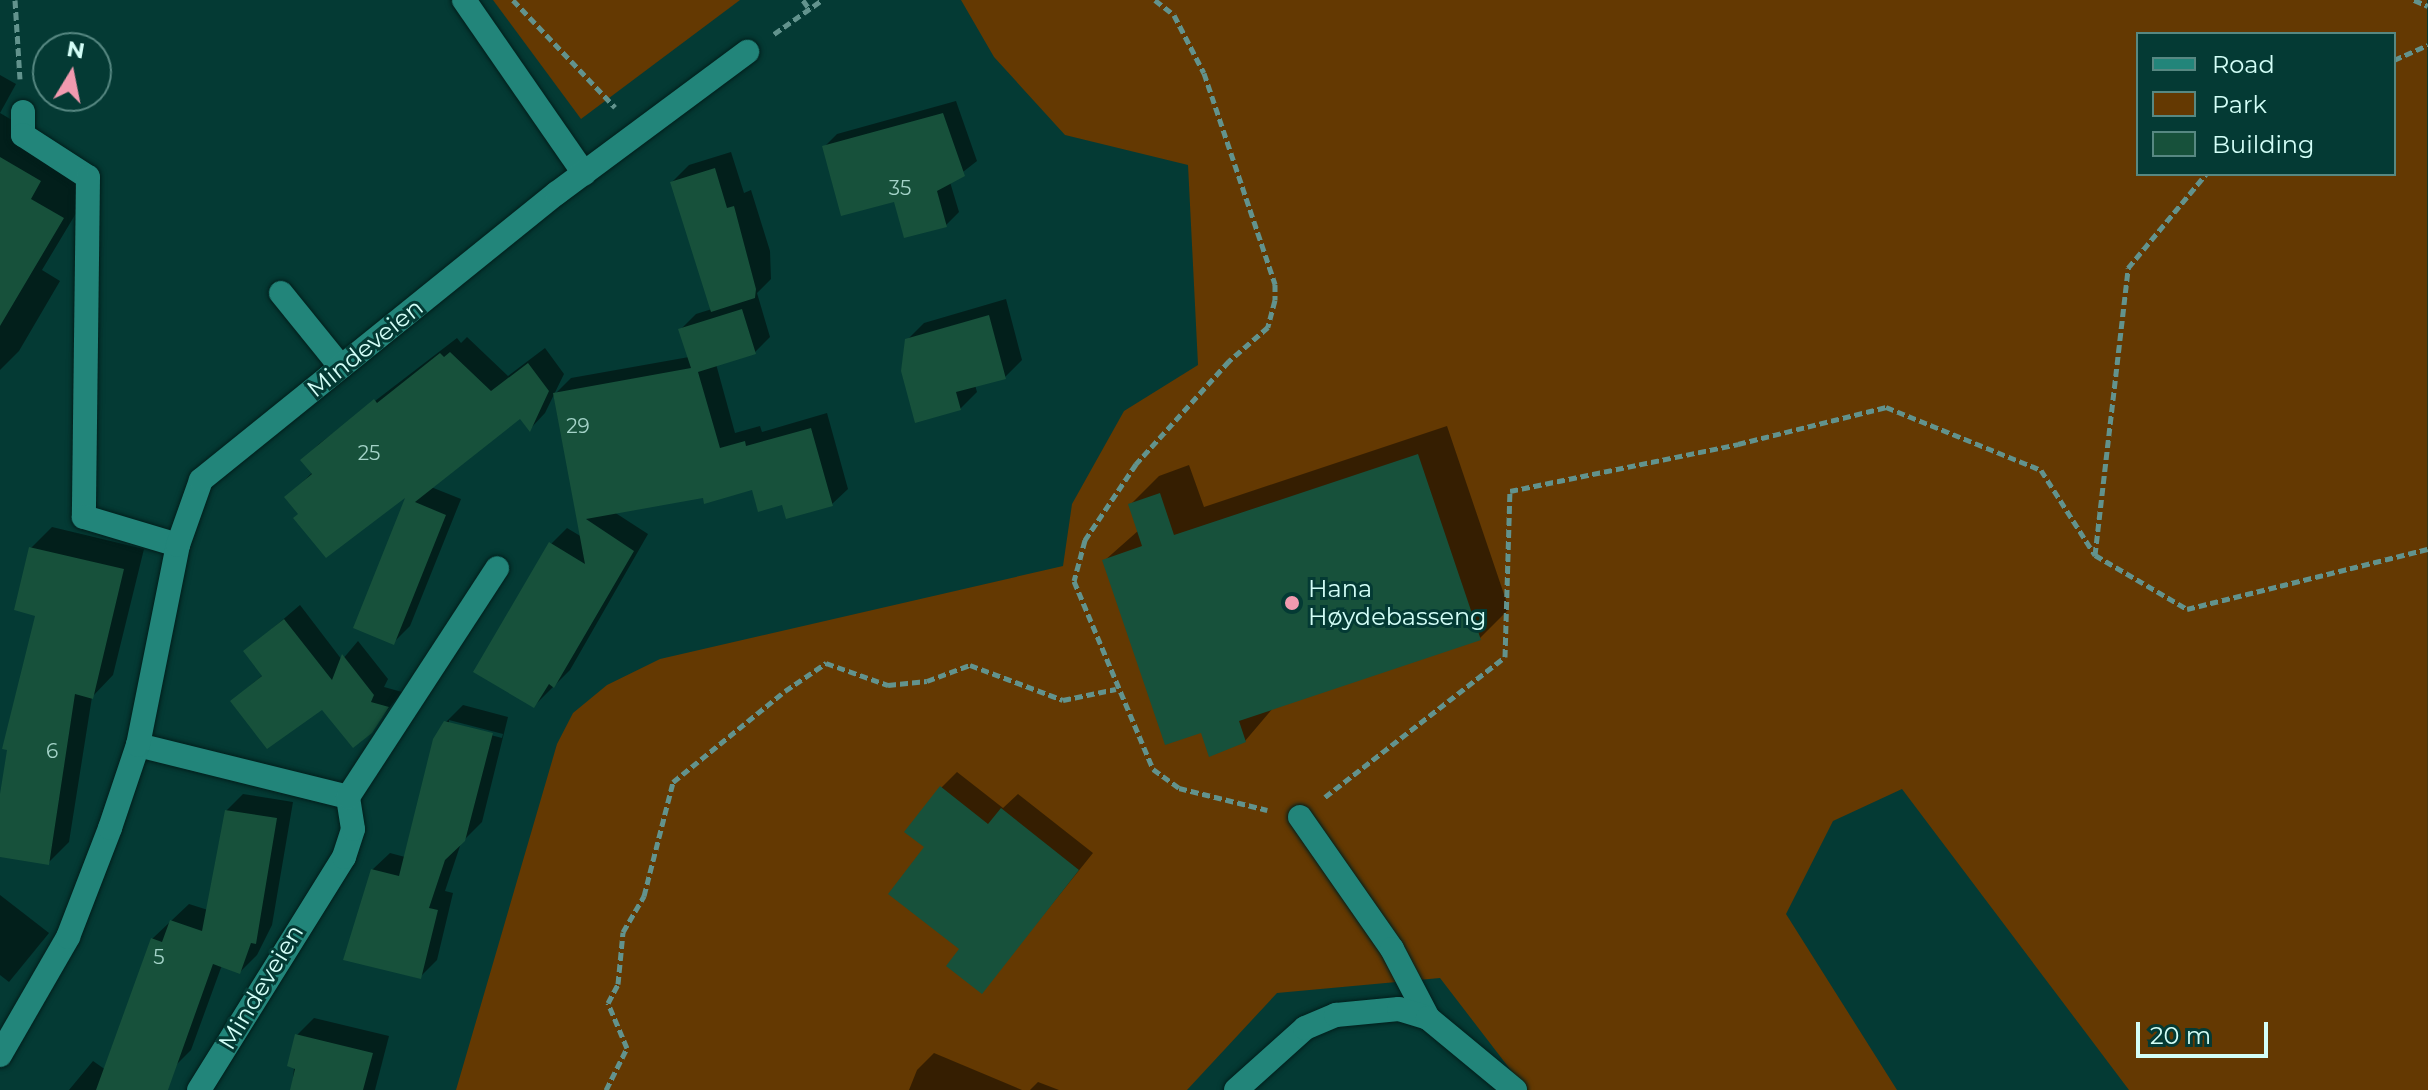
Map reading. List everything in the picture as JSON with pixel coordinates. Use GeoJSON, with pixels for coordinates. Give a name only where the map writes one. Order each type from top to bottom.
{"type":"FeatureCollection","features":[{"type":"Feature","properties":{"kind":"street"},"geometry":{"type":"LineString","coordinates":[[464,0],[584,173]]}},
{"type":"Feature","properties":{"kind":"street","name":"Mindeveien"},"geometry":{"type":"LineString","coordinates":[[0,1055],[68,937],[138,745],[178,545],[201,480],[584,173],[747,52]]}},
{"type":"Feature","properties":{"kind":"street"},"geometry":{"type":"LineString","coordinates":[[23,112],[23,135],[88,177],[84,517],[178,545]]}},
{"type":"Feature","properties":{"kind":"street"},"geometry":{"type":"LineString","coordinates":[[281,293],[341,367]]}},
{"type":"Feature","properties":{"kind":"street"},"geometry":{"type":"LineString","coordinates":[[138,745],[348,797],[497,568]]}},
{"type":"Feature","properties":{"kind":"street","name":"Mindeveien"},"geometry":{"type":"LineString","coordinates":[[199,1090],[344,857],[353,829],[348,797]]}},
{"type":"Feature","properties":{"kind":"street"},"geometry":{"type":"LineString","coordinates":[[1300,817],[1392,949],[1428,1018]]}},
{"type":"Feature","properties":{"kind":"street"},"geometry":{"type":"LineString","coordinates":[[1236,1090],[1305,1028],[1336,1015],[1399,1009],[1428,1018],[1515,1090]]}},
{"type":"Feature","properties":{"kind":"path"},"geometry":{"type":"LineString","coordinates":[[15,0],[23,112]]}},
{"type":"Feature","properties":{"kind":"path"},"geometry":{"type":"LineString","coordinates":[[513,0],[638,131]]}},
{"type":"Feature","properties":{"kind":"path"},"geometry":{"type":"LineString","coordinates":[[803,0],[810,10]]}},
{"type":"Feature","properties":{"kind":"path"},"geometry":{"type":"LineString","coordinates":[[747,52],[822,0]]}},
{"type":"Feature","properties":{"kind":"path"},"geometry":{"type":"LineString","coordinates":[[1155,0],[1174,15],[1204,73],[1271,271],[1275,300],[1268,327],[1229,361],[1136,464],[1076,561],[1074,581],[1116,689],[1153,769],[1179,788],[1300,817],[1505,657],[1510,491],[1738,444],[1886,407],[2041,470],[2095,555],[2187,609],[2428,549]]}},
{"type":"Feature","properties":{"kind":"path"},"geometry":{"type":"LineString","coordinates":[[2414,0],[2428,6]]}},
{"type":"Feature","properties":{"kind":"path"},"geometry":{"type":"LineString","coordinates":[[2396,59],[2428,45]]}},
{"type":"Feature","properties":{"kind":"path"},"geometry":{"type":"LineString","coordinates":[[2095,555],[2128,268],[2204,176]]}},
{"type":"Feature","properties":{"kind":"path"},"geometry":{"type":"LineString","coordinates":[[606,1090],[627,1048],[608,1003],[618,984],[623,932],[644,896],[673,782],[785,691],[826,663],[888,685],[927,681],[970,665],[1063,700],[1116,689]]}},
{"type":"Feature","properties":{"kind":"green space"},"geometry":{"type":"Polygon","coordinates":[[[493,0],[740,0],[581,119],[493,0]]]}},
{"type":"Feature","properties":{"kind":"green space"},"geometry":{"type":"Polygon","coordinates":[[[961,0],[2427,0],[2428,1090],[2129,1090],[1902,789],[1833,821],[1786,914],[1897,1090],[1526,1090],[1440,978],[1277,993],[1187,1090],[456,1090],[557,744],[573,713],[607,685],[660,659],[1063,566],[1072,504],[1124,411],[1198,365],[1188,165],[1065,135],[994,57],[961,0]]]}},
{"type":"Feature","properties":{"kind":"building"},"geometry":{"type":"Polygon","coordinates":[[[943,113],[965,176],[937,191],[947,227],[904,238],[894,202],[841,216],[822,146],[943,113]]]}},
{"type":"Feature","properties":{"kind":"building"},"geometry":{"type":"Polygon","coordinates":[[[0,157],[41,181],[31,199],[64,218],[0,326],[0,157]]]}},
{"type":"Feature","properties":{"kind":"building"},"geometry":{"type":"Polygon","coordinates":[[[715,168],[727,208],[734,206],[756,289],[755,298],[711,312],[670,182],[715,168]]]}},
{"type":"Feature","properties":{"kind":"building"},"geometry":{"type":"Polygon","coordinates":[[[742,309],[756,354],[698,372],[720,448],[745,441],[746,446],[811,428],[833,506],[786,519],[782,505],[758,512],[752,490],[704,504],[703,498],[586,519],[634,551],[554,688],[549,684],[534,708],[473,672],[549,542],[585,564],[553,393],[691,368],[678,329],[742,309]]]}},
{"type":"Feature","properties":{"kind":"building"},"geometry":{"type":"Polygon","coordinates":[[[989,315],[1006,379],[956,392],[961,410],[915,423],[901,371],[905,339],[989,315]]]}},
{"type":"Feature","properties":{"kind":"building"},"geometry":{"type":"Polygon","coordinates":[[[450,352],[491,391],[528,363],[549,391],[530,432],[520,419],[415,502],[446,515],[394,645],[353,628],[405,498],[326,558],[293,518],[298,514],[284,497],[312,474],[300,460],[374,399],[377,403],[440,353],[444,357],[450,352]]]}},
{"type":"Feature","properties":{"kind":"building","name":"Hana Høydebasseng"},"geometry":{"type":"Polygon","coordinates":[[[1418,454],[1481,640],[1239,721],[1246,742],[1209,757],[1201,733],[1165,745],[1102,560],[1142,546],[1128,504],[1160,493],[1174,535],[1418,454]]]}},
{"type":"Feature","properties":{"kind":"building"},"geometry":{"type":"Polygon","coordinates":[[[29,547],[124,569],[93,699],[75,694],[49,865],[0,857],[0,794],[7,750],[2,749],[35,616],[14,610],[29,547]]]}},
{"type":"Feature","properties":{"kind":"building"},"geometry":{"type":"Polygon","coordinates":[[[284,619],[332,680],[342,654],[374,695],[371,702],[389,707],[372,733],[353,748],[322,710],[267,749],[230,701],[262,676],[243,651],[284,619]]]}},
{"type":"Feature","properties":{"kind":"building"},"geometry":{"type":"Polygon","coordinates":[[[444,721],[493,733],[465,841],[445,860],[429,908],[438,910],[421,979],[343,960],[371,869],[399,876],[433,739],[444,721]]]}},
{"type":"Feature","properties":{"kind":"building"},"geometry":{"type":"Polygon","coordinates":[[[940,786],[988,824],[1001,808],[1079,870],[982,994],[946,966],[959,949],[888,894],[924,847],[904,832],[940,786]]]}},
{"type":"Feature","properties":{"kind":"building"},"geometry":{"type":"Polygon","coordinates":[[[225,810],[277,818],[256,944],[251,943],[240,974],[213,964],[168,1090],[96,1090],[151,938],[162,942],[170,920],[202,931],[225,810]]]}},
{"type":"Feature","properties":{"kind":"building"},"geometry":{"type":"Polygon","coordinates":[[[295,1034],[373,1053],[363,1090],[290,1090],[295,1069],[287,1066],[295,1034]]]}},
{"type":"Feature","properties":{"kind":"place","name":"Hana Høydebasseng"},"geometry":{"type":"Point","coordinates":[1292,603]}}]}
